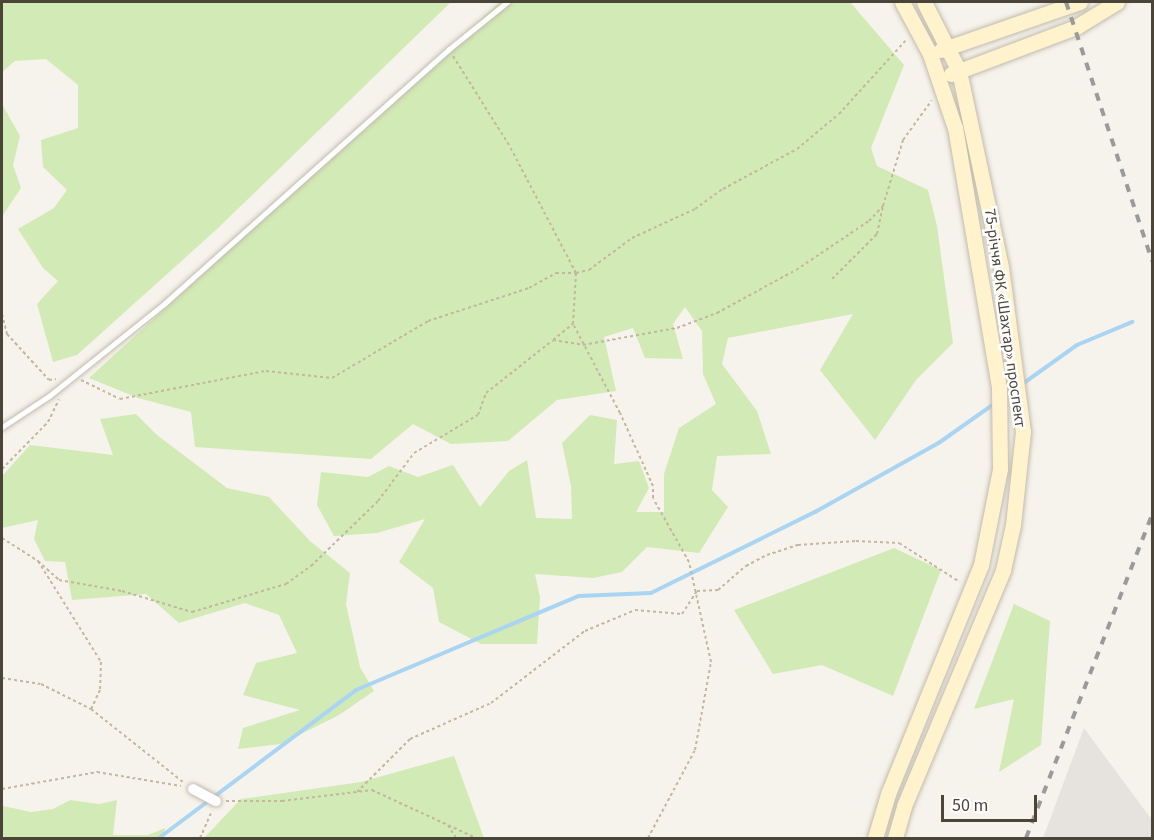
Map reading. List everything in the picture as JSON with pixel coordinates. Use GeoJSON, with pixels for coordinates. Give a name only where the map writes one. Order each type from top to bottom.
{"type":"FeatureCollection","features":[{"type":"Feature","properties":{"kind":"main road","name":"75-річчя ФК «Шахтар» проспект"},"geometry":{"type":"LineString","coordinates":[[875,838],[888,794],[981,565],[1000,469],[999,387],[955,128],[930,54],[902,2]]}},
{"type":"Feature","properties":{"kind":"main road","name":"75-річчя ФК «Шахтар» проспект"},"geometry":{"type":"LineString","coordinates":[[895,838],[904,806],[1003,570],[1014,525],[1023,432],[989,202],[959,71],[949,47],[924,2]]}},
{"type":"Feature","properties":{"kind":"main road"},"geometry":{"type":"LineString","coordinates":[[930,54],[1080,2]]}},
{"type":"Feature","properties":{"kind":"main road"},"geometry":{"type":"LineString","coordinates":[[939,79],[1076,27],[1117,2]]}},
{"type":"Feature","properties":{"kind":"street"},"geometry":{"type":"LineString","coordinates":[[193,789],[216,801]]}},
{"type":"Feature","properties":{"kind":"lane"},"geometry":{"type":"LineString","coordinates":[[2,427],[49,396],[71,375],[165,303],[448,49],[507,2]]}},
{"type":"Feature","properties":{"kind":"path"},"geometry":{"type":"LineString","coordinates":[[2,314],[7,334],[49,380],[71,375],[120,399],[266,371],[332,378],[428,321],[529,288],[556,273],[576,273],[589,270],[632,238],[695,209],[723,189],[797,149],[839,114],[916,26]]}},
{"type":"Feature","properties":{"kind":"path"},"geometry":{"type":"LineString","coordinates":[[448,49],[509,145],[576,273],[573,324],[620,413],[653,486],[653,498],[689,562],[697,591],[711,662],[695,750],[648,838]]}},
{"type":"Feature","properties":{"kind":"path"},"geometry":{"type":"LineString","coordinates":[[832,279],[877,234],[903,140],[929,107],[939,79]]}},
{"type":"Feature","properties":{"kind":"path"},"geometry":{"type":"LineString","coordinates":[[553,340],[583,345],[677,328],[717,314],[796,270],[869,220],[883,206]]}},
{"type":"Feature","properties":{"kind":"path"},"geometry":{"type":"LineString","coordinates":[[2,538],[38,561],[59,580],[122,591],[192,612],[286,584],[311,566],[378,501],[414,453],[478,414],[486,393],[573,324]]}},
{"type":"Feature","properties":{"kind":"path"},"geometry":{"type":"LineString","coordinates":[[2,469],[48,422],[71,375]]}},
{"type":"Feature","properties":{"kind":"path"},"geometry":{"type":"LineString","coordinates":[[697,591],[718,590],[746,567],[767,555],[798,546],[856,541],[898,543],[964,584]]}},
{"type":"Feature","properties":{"kind":"path"},"geometry":{"type":"LineString","coordinates":[[38,561],[101,662],[100,690],[91,709]]}},
{"type":"Feature","properties":{"kind":"path"},"geometry":{"type":"LineString","coordinates":[[357,792],[410,739],[491,703],[585,631],[635,610],[682,614],[697,591]]}},
{"type":"Feature","properties":{"kind":"path"},"geometry":{"type":"LineString","coordinates":[[2,678],[41,684],[91,709],[193,789]]}},
{"type":"Feature","properties":{"kind":"path"},"geometry":{"type":"LineString","coordinates":[[2,789],[97,772],[193,789]]}},
{"type":"Feature","properties":{"kind":"path"},"geometry":{"type":"LineString","coordinates":[[200,838],[216,801],[282,801],[372,790],[476,838]]}},
{"type":"Feature","properties":{"kind":"path"},"geometry":{"type":"LineString","coordinates":[[448,825],[456,838]]}},
{"type":"Feature","properties":{"kind":"shaded area"},"geometry":{"type":"Polygon","coordinates":[[[1084,728],[1152,820],[1152,838],[1043,838],[1084,728]]]}},
{"type":"Feature","properties":{"kind":"green space"},"geometry":{"type":"Polygon","coordinates":[[[2,2],[451,2],[216,230],[77,355],[53,362],[37,304],[58,281],[43,268],[18,229],[54,208],[67,190],[43,167],[41,140],[78,128],[78,85],[46,59],[15,61],[2,72],[2,2]]]}},
{"type":"Feature","properties":{"kind":"green space"},"geometry":{"type":"Polygon","coordinates":[[[500,2],[850,2],[904,65],[871,148],[877,166],[928,190],[937,226],[953,343],[916,380],[875,440],[820,370],[853,314],[728,338],[722,364],[757,411],[771,454],[717,456],[712,490],[728,507],[699,553],[647,547],[622,572],[593,578],[535,574],[540,597],[537,644],[481,644],[439,622],[433,588],[399,562],[425,519],[377,533],[334,536],[317,505],[321,472],[368,477],[389,466],[418,477],[453,465],[480,507],[509,471],[527,460],[536,518],[572,519],[571,486],[562,443],[590,415],[617,420],[614,464],[639,461],[649,488],[636,512],[664,512],[664,474],[679,428],[716,404],[703,374],[702,331],[685,307],[673,324],[683,359],[645,358],[633,328],[604,337],[616,391],[557,400],[508,441],[451,444],[413,424],[371,459],[195,447],[191,412],[138,398],[89,378],[500,2]]]}},
{"type":"Feature","properties":{"kind":"green space"},"geometry":{"type":"Polygon","coordinates":[[[2,104],[20,136],[13,165],[21,188],[3,215],[2,104]]]}},
{"type":"Feature","properties":{"kind":"green space"},"geometry":{"type":"Polygon","coordinates":[[[136,414],[157,435],[227,488],[269,497],[310,541],[350,573],[346,604],[360,667],[374,691],[339,715],[281,744],[238,749],[243,728],[300,710],[243,695],[256,663],[297,653],[279,615],[245,603],[179,623],[146,594],[72,600],[65,562],[45,561],[34,539],[38,520],[2,528],[2,476],[30,445],[113,455],[100,419],[136,414]]]}},
{"type":"Feature","properties":{"kind":"green space"},"geometry":{"type":"Polygon","coordinates":[[[894,548],[941,570],[893,696],[822,665],[773,674],[734,610],[894,548]]]}},
{"type":"Feature","properties":{"kind":"green space"},"geometry":{"type":"Polygon","coordinates":[[[1014,604],[1050,621],[1041,745],[999,772],[1014,699],[974,709],[1014,604]]]}},
{"type":"Feature","properties":{"kind":"green space"},"geometry":{"type":"Polygon","coordinates":[[[454,756],[484,838],[204,838],[241,799],[361,782],[454,756]]]}},
{"type":"Feature","properties":{"kind":"green space"},"geometry":{"type":"Polygon","coordinates":[[[70,800],[99,804],[117,800],[113,835],[148,835],[165,828],[163,838],[5,838],[2,834],[3,806],[31,812],[53,809],[70,800]]]}},
{"type":"Feature","properties":{"kind":"waterway"},"geometry":{"type":"LineString","coordinates":[[1021,385],[1077,345],[1132,322]]}},
{"type":"Feature","properties":{"kind":"waterway"},"geometry":{"type":"LineString","coordinates":[[159,838],[356,690],[579,596],[651,593],[815,512],[940,442],[995,403]]}},
{"type":"Feature","properties":{"kind":"railway"},"geometry":{"type":"LineString","coordinates":[[1066,2],[1152,261]]}},
{"type":"Feature","properties":{"kind":"railway"},"geometry":{"type":"LineString","coordinates":[[1026,838],[1152,514]]}}]}
